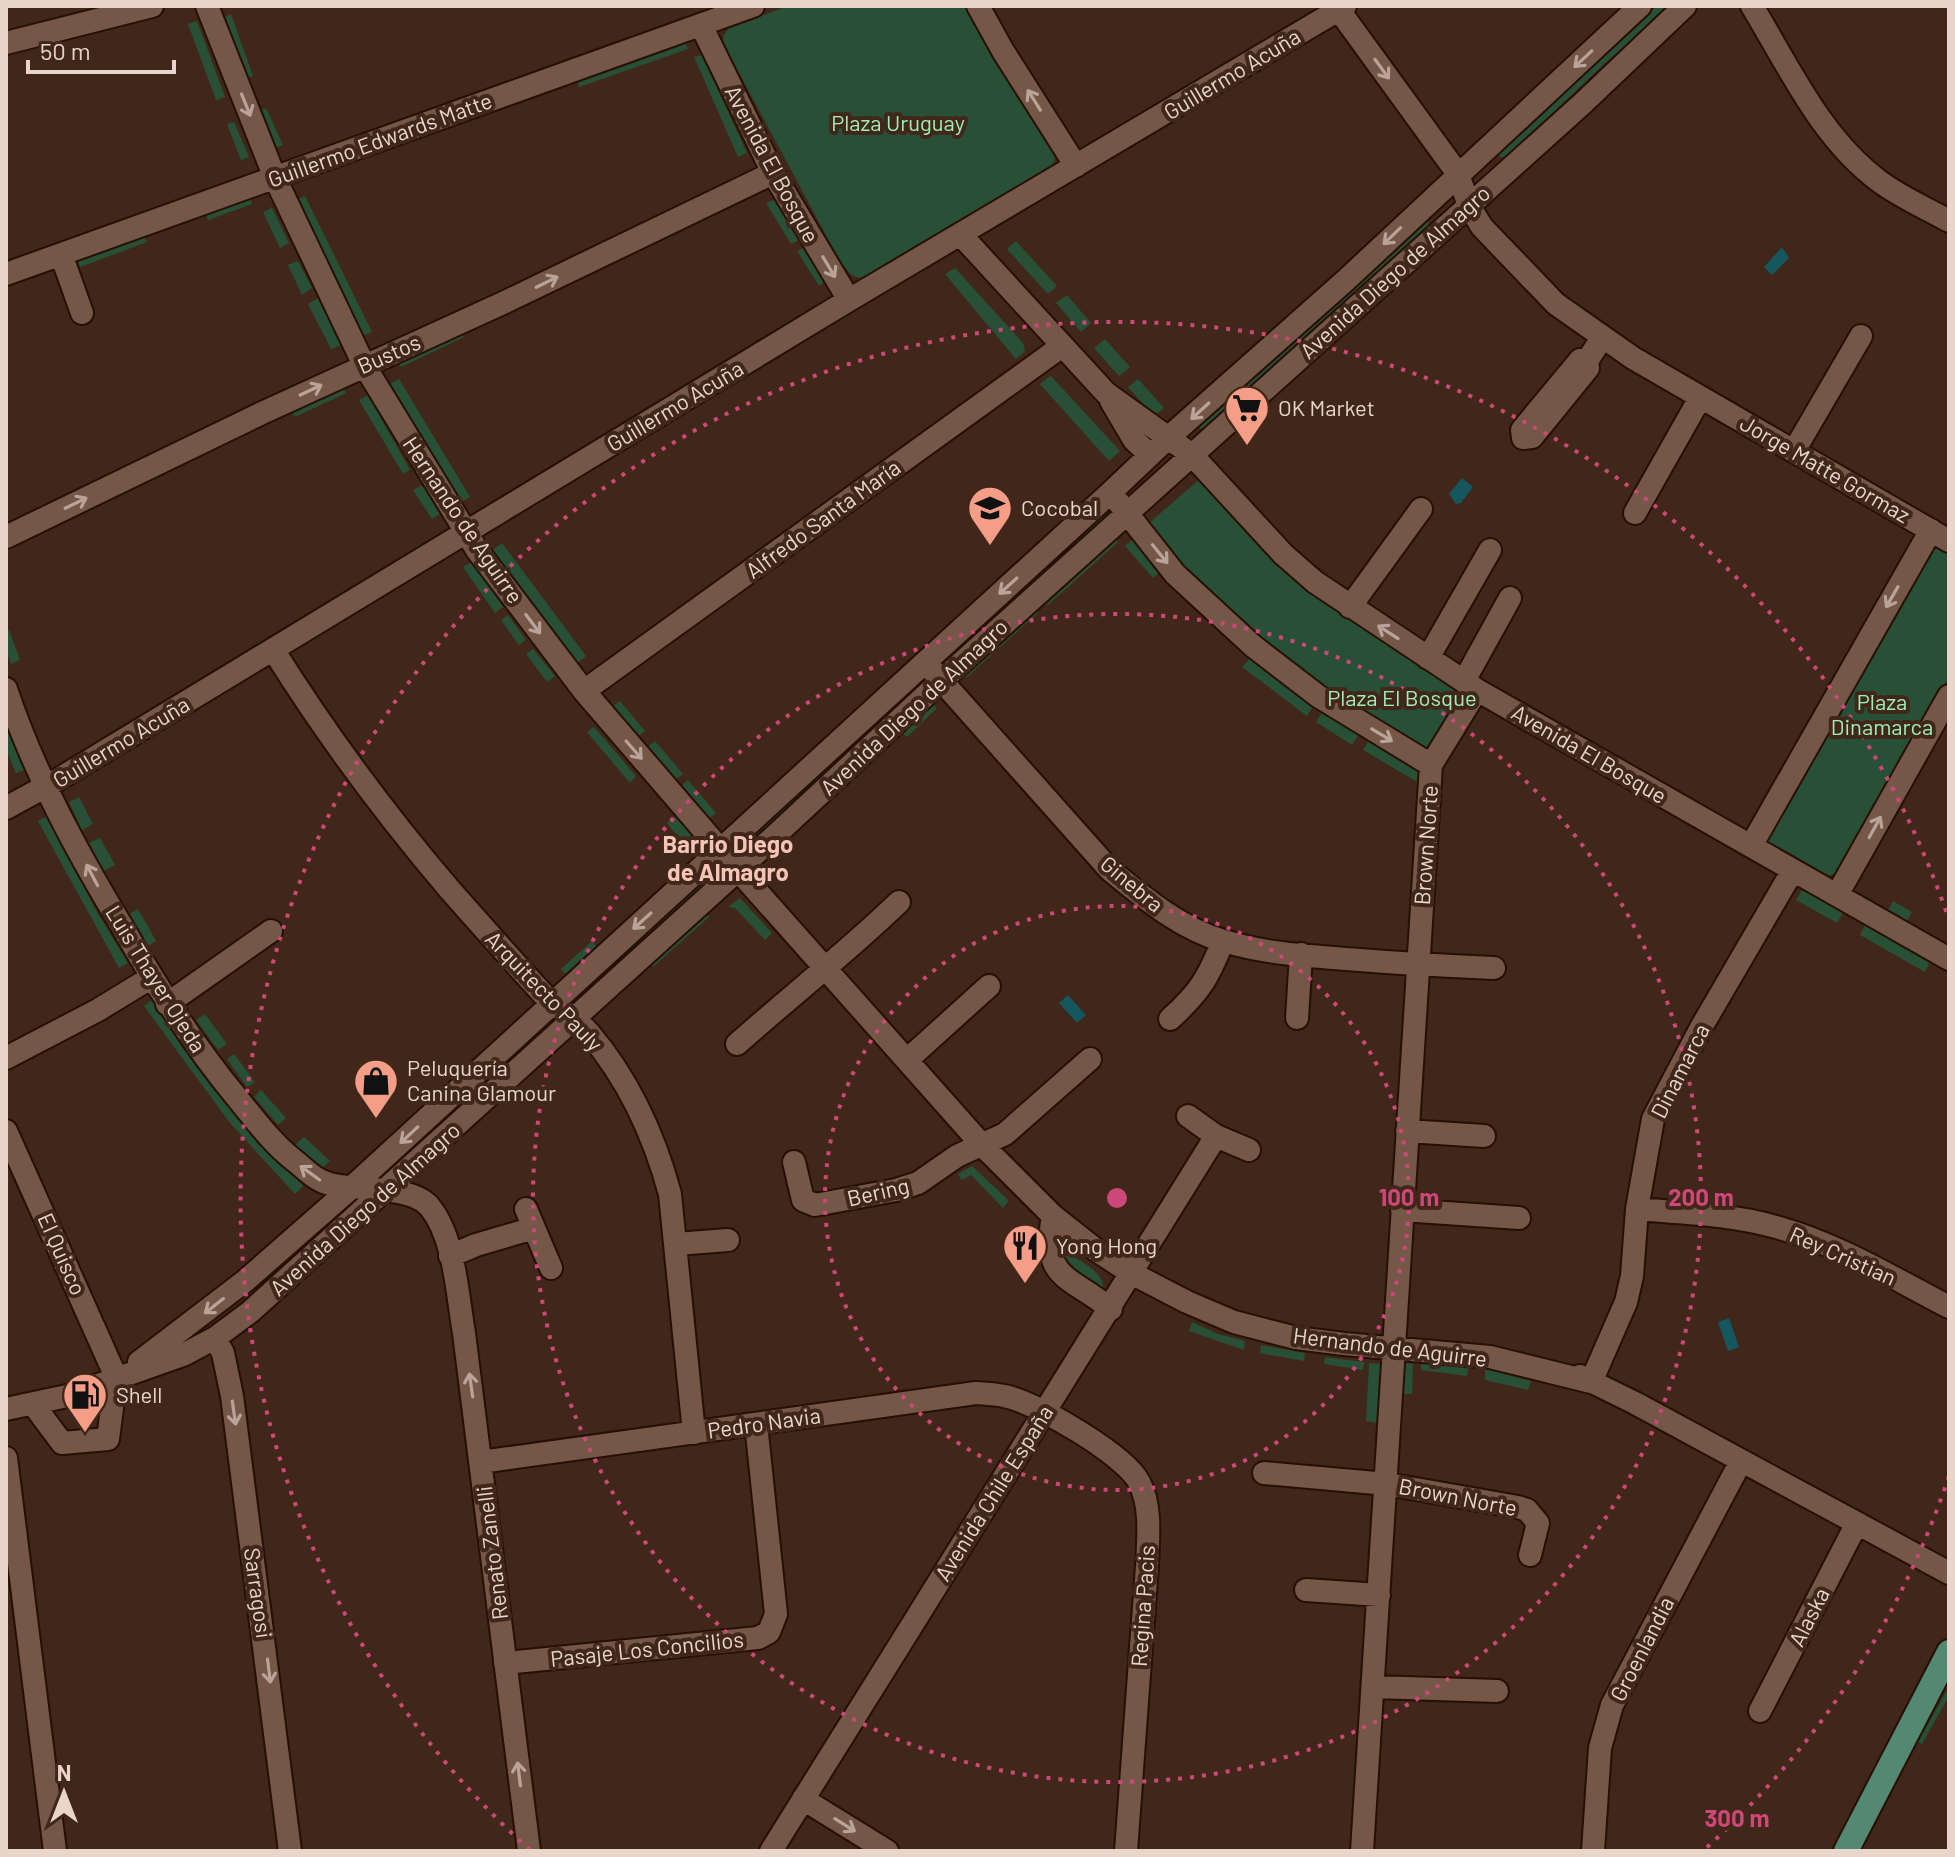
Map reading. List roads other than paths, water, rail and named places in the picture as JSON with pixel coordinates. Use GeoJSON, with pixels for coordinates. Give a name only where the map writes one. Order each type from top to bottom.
{"type":"FeatureCollection","features":[{"type":"Feature","properties":{"kind":"main road"},"geometry":{"type":"LineString","coordinates":[[1846,1851],[1949,1652]]}},
{"type":"Feature","properties":{"kind":"street"},"geometry":{"type":"LineString","coordinates":[[6,43],[152,6]]}},
{"type":"Feature","properties":{"kind":"street","name":"Hernando de Aguirre"},"geometry":{"type":"LineString","coordinates":[[207,6],[275,178],[364,365],[466,532],[584,691],[982,1145],[1053,1216],[1096,1250],[1141,1277],[1187,1302],[1234,1322],[1296,1338],[1393,1344],[1490,1357],[1591,1382],[1949,1573]]}},
{"type":"Feature","properties":{"kind":"street","name":"Guillermo Edwards Matte"},"geometry":{"type":"LineString","coordinates":[[6,274],[753,6]]}},
{"type":"Feature","properties":{"kind":"street"},"geometry":{"type":"LineString","coordinates":[[978,6],[1076,166]]}},
{"type":"Feature","properties":{"kind":"street","name":"Avenida Diego de Almagro"},"geometry":{"type":"LineString","coordinates":[[119,1376],[245,1281],[351,1188],[1169,437],[1346,280],[1640,6]]}},
{"type":"Feature","properties":{"kind":"street","name":"Avenida Diego de Almagro"},"geometry":{"type":"LineString","coordinates":[[6,1409],[77,1393],[183,1355],[215,1338],[250,1312],[738,870],[941,681],[1469,206],[1685,6]]}},
{"type":"Feature","properties":{"kind":"street"},"geometry":{"type":"LineString","coordinates":[[1752,6],[1827,130],[1880,182],[1949,221]]}},
{"type":"Feature","properties":{"kind":"street","name":"Guillermo Acuña"},"geometry":{"type":"LineString","coordinates":[[6,808],[274,651],[849,300],[1340,7]]}},
{"type":"Feature","properties":{"kind":"street","name":"Jorge Matte Gormaz"},"geometry":{"type":"LineString","coordinates":[[1340,7],[1458,174],[1469,206],[1482,227],[1556,304],[1602,338],[1700,398],[1940,535]]}},
{"type":"Feature","properties":{"kind":"street","name":"Avenida El Bosque"},"geometry":{"type":"LineString","coordinates":[[701,25],[773,173],[849,300]]}},
{"type":"Feature","properties":{"kind":"street","name":"Bustos"},"geometry":{"type":"LineString","coordinates":[[6,537],[773,173]]}},
{"type":"Feature","properties":{"kind":"street","name":"Avenida El Bosque"},"geometry":{"type":"LineString","coordinates":[[961,235],[1106,393],[1192,455],[1283,554],[1315,582],[1470,685],[1949,959]]}},
{"type":"Feature","properties":{"kind":"street"},"geometry":{"type":"LineString","coordinates":[[61,254],[82,313]]}},
{"type":"Feature","properties":{"kind":"street"},"geometry":{"type":"LineString","coordinates":[[1794,451],[1861,336]]}},
{"type":"Feature","properties":{"kind":"street"},"geometry":{"type":"LineString","coordinates":[[1587,361],[1602,338]]}},
{"type":"Feature","properties":{"kind":"street","name":"Alfredo Santa María"},"geometry":{"type":"LineString","coordinates":[[584,691],[1062,346]]}},
{"type":"Feature","properties":{"kind":"street","name":"Avenida El Bosque"},"geometry":{"type":"LineString","coordinates":[[1106,393],[1134,440],[1150,455]]}},
{"type":"Feature","properties":{"kind":"street"},"geometry":{"type":"LineString","coordinates":[[1635,513],[1700,398]]}},
{"type":"Feature","properties":{"kind":"street"},"geometry":{"type":"LineString","coordinates":[[1110,493],[1175,574],[1253,646],[1318,696],[1431,765]]}},
{"type":"Feature","properties":{"kind":"street"},"geometry":{"type":"LineString","coordinates":[[1350,607],[1421,509]]}},
{"type":"Feature","properties":{"kind":"street"},"geometry":{"type":"LineString","coordinates":[[1751,846],[1940,535]]}},
{"type":"Feature","properties":{"kind":"street"},"geometry":{"type":"LineString","coordinates":[[1428,658],[1490,550]]}},
{"type":"Feature","properties":{"kind":"street","name":"Brown Norte"},"geometry":{"type":"LineString","coordinates":[[1362,1851],[1431,765],[1510,598]]}},
{"type":"Feature","properties":{"kind":"street","name":"Arquitecto Pauly"},"geometry":{"type":"LineString","coordinates":[[274,651],[352,766],[439,876],[552,1003],[587,1030],[620,1075],[645,1119],[660,1156],[670,1194],[694,1433]]}},
{"type":"Feature","properties":{"kind":"street","name":"Ginebra"},"geometry":{"type":"LineString","coordinates":[[925,661],[1110,870],[1176,920],[1223,941],[1301,954],[1419,965]]}},
{"type":"Feature","properties":{"kind":"street","name":"Luis Thayer Ojeda"},"geometry":{"type":"LineString","coordinates":[[6,689],[45,787],[96,884],[167,1004],[226,1085],[287,1155],[316,1179],[351,1188],[384,1191]]}},
{"type":"Feature","properties":{"kind":"street"},"geometry":{"type":"LineString","coordinates":[[1837,895],[1949,696]]}},
{"type":"Feature","properties":{"kind":"street","name":"Dinamarca"},"geometry":{"type":"LineString","coordinates":[[1591,1382],[1626,1302],[1632,1276],[1637,1209],[1653,1119],[1702,1026],[1793,870]]}},
{"type":"Feature","properties":{"kind":"street"},"geometry":{"type":"LineString","coordinates":[[737,1044],[825,967],[849,950],[899,902]]}},
{"type":"Feature","properties":{"kind":"street"},"geometry":{"type":"LineString","coordinates":[[167,1004],[271,931]]}},
{"type":"Feature","properties":{"kind":"street"},"geometry":{"type":"LineString","coordinates":[[1170,1019],[1195,996],[1208,977],[1223,941]]}},
{"type":"Feature","properties":{"kind":"street"},"geometry":{"type":"LineString","coordinates":[[1297,1018],[1301,954]]}},
{"type":"Feature","properties":{"kind":"street"},"geometry":{"type":"LineString","coordinates":[[1419,965],[1494,968]]}},
{"type":"Feature","properties":{"kind":"street"},"geometry":{"type":"LineString","coordinates":[[6,1058],[98,1010],[152,977]]}},
{"type":"Feature","properties":{"kind":"street"},"geometry":{"type":"LineString","coordinates":[[907,1060],[989,986]]}},
{"type":"Feature","properties":{"kind":"street"},"geometry":{"type":"LineString","coordinates":[[982,1145],[1005,1134],[1090,1059]]}},
{"type":"Feature","properties":{"kind":"street"},"geometry":{"type":"LineString","coordinates":[[1188,1116],[1216,1136],[1249,1150]]}},
{"type":"Feature","properties":{"kind":"street","name":"El Quisco"},"geometry":{"type":"LineString","coordinates":[[6,1131],[119,1376]]}},
{"type":"Feature","properties":{"kind":"street"},"geometry":{"type":"LineString","coordinates":[[1407,1131],[1484,1136]]}},
{"type":"Feature","properties":{"kind":"street","name":"Avenida Chile España"},"geometry":{"type":"LineString","coordinates":[[771,1851],[1044,1411],[1111,1309],[1141,1277],[1216,1136]]}},
{"type":"Feature","properties":{"kind":"street","name":"Bering"},"geometry":{"type":"LineString","coordinates":[[794,1162],[803,1200],[815,1205],[918,1183],[957,1156],[982,1145]]}},
{"type":"Feature","properties":{"kind":"street"},"geometry":{"type":"LineString","coordinates":[[421,1159],[416,1176],[424,1201]]}},
{"type":"Feature","properties":{"kind":"street"},"geometry":{"type":"LineString","coordinates":[[384,1191],[424,1201]]}},
{"type":"Feature","properties":{"kind":"street","name":"Renato Zanelli"},"geometry":{"type":"LineString","coordinates":[[424,1201],[437,1219],[450,1256],[481,1462],[529,1851]]}},
{"type":"Feature","properties":{"kind":"street","name":"Rey Cristian"},"geometry":{"type":"LineString","coordinates":[[1637,1209],[1711,1215],[1775,1227],[1827,1244],[1949,1307]]}},
{"type":"Feature","properties":{"kind":"street"},"geometry":{"type":"LineString","coordinates":[[1402,1210],[1519,1218]]}},
{"type":"Feature","properties":{"kind":"street"},"geometry":{"type":"LineString","coordinates":[[1053,1216],[1049,1239],[1052,1263],[1064,1276],[1111,1309]]}},
{"type":"Feature","properties":{"kind":"street"},"geometry":{"type":"LineString","coordinates":[[450,1256],[530,1219],[551,1268]]}},
{"type":"Feature","properties":{"kind":"street"},"geometry":{"type":"LineString","coordinates":[[676,1244],[728,1240]]}},
{"type":"Feature","properties":{"kind":"street","name":"Sarragosi"},"geometry":{"type":"LineString","coordinates":[[215,1338],[223,1353],[232,1396],[290,1851]]}},
{"type":"Feature","properties":{"kind":"street"},"geometry":{"type":"LineString","coordinates":[[33,1404],[62,1443],[108,1439],[119,1376]]}},
{"type":"Feature","properties":{"kind":"street","name":"Pedro Navia"},"geometry":{"type":"LineString","coordinates":[[481,1462],[976,1393],[1013,1398],[1044,1411]]}},
{"type":"Feature","properties":{"kind":"street","name":"Regina Pacis"},"geometry":{"type":"LineString","coordinates":[[1044,1411],[1122,1461],[1134,1473],[1145,1496],[1147,1566],[1126,1851]]}},
{"type":"Feature","properties":{"kind":"street","name":"Pasaje Los Concilios"},"geometry":{"type":"LineString","coordinates":[[505,1663],[758,1638],[769,1632],[776,1614],[756,1424]]}},
{"type":"Feature","properties":{"kind":"street"},"geometry":{"type":"LineString","coordinates":[[6,1458],[55,1851]]}},
{"type":"Feature","properties":{"kind":"street","name":"Groenlandia"},"geometry":{"type":"LineString","coordinates":[[1593,1851],[1600,1748],[1612,1705],[1741,1461]]}},
{"type":"Feature","properties":{"kind":"street","name":"Brown Norte"},"geometry":{"type":"LineString","coordinates":[[1264,1473],[1387,1484],[1527,1510],[1536,1517],[1539,1529],[1530,1555]]}},
{"type":"Feature","properties":{"kind":"street","name":"Alaska"},"geometry":{"type":"LineString","coordinates":[[1760,1711],[1857,1523]]}},
{"type":"Feature","properties":{"kind":"street"},"geometry":{"type":"LineString","coordinates":[[1306,1590],[1379,1595]]}},
{"type":"Feature","properties":{"kind":"street"},"geometry":{"type":"LineString","coordinates":[[1374,1687],[1497,1691]]}},
{"type":"Feature","properties":{"kind":"street"},"geometry":{"type":"LineString","coordinates":[[803,1799],[887,1851]]}},
{"type":"Feature","properties":{"kind":"water"},"geometry":{"type":"Polygon","coordinates":[[[1782,247],[1789,258],[1772,275],[1764,267],[1782,247]]]}},
{"type":"Feature","properties":{"kind":"water"},"geometry":{"type":"Polygon","coordinates":[[[1462,478],[1473,487],[1461,503],[1456,504],[1449,494],[1462,478]]]}},
{"type":"Feature","properties":{"kind":"water"},"geometry":{"type":"Polygon","coordinates":[[[1068,995],[1086,1015],[1077,1023],[1059,1003],[1068,995]]]}},
{"type":"Feature","properties":{"kind":"water"},"geometry":{"type":"Polygon","coordinates":[[[1729,1318],[1739,1347],[1728,1351],[1718,1322],[1729,1318]]]}},
{"type":"Feature","properties":{"kind":"place","name":"OK Market"},"geometry":{"type":"Point","coordinates":[1247,447]}},
{"type":"Feature","properties":{"kind":"place","name":"Cocobal"},"geometry":{"type":"Point","coordinates":[990,547]}},
{"type":"Feature","properties":{"kind":"place","name":"Peluquería Canina Glamour"},"geometry":{"type":"Point","coordinates":[376,1120]}},
{"type":"Feature","properties":{"kind":"place","name":"Yong Hong"},"geometry":{"type":"Point","coordinates":[1025,1285]}},
{"type":"Feature","properties":{"kind":"place","name":"Shell"},"geometry":{"type":"Point","coordinates":[85,1434]}},
{"type":"Feature","properties":{"kind":"district","name":"Barrio Diego de Almagro"},"geometry":{"type":"Point","coordinates":[728,859]}},
{"type":"Feature","properties":{"kind":"park label","name":"Plaza Uruguay"},"geometry":{"type":"Point","coordinates":[898,123]}},
{"type":"Feature","properties":{"kind":"park label","name":"Plaza El Bosque"},"geometry":{"type":"Point","coordinates":[1402,698]}},
{"type":"Feature","properties":{"kind":"park label","name":"Plaza Dinamarca"},"geometry":{"type":"Point","coordinates":[1882,714]}}]}
